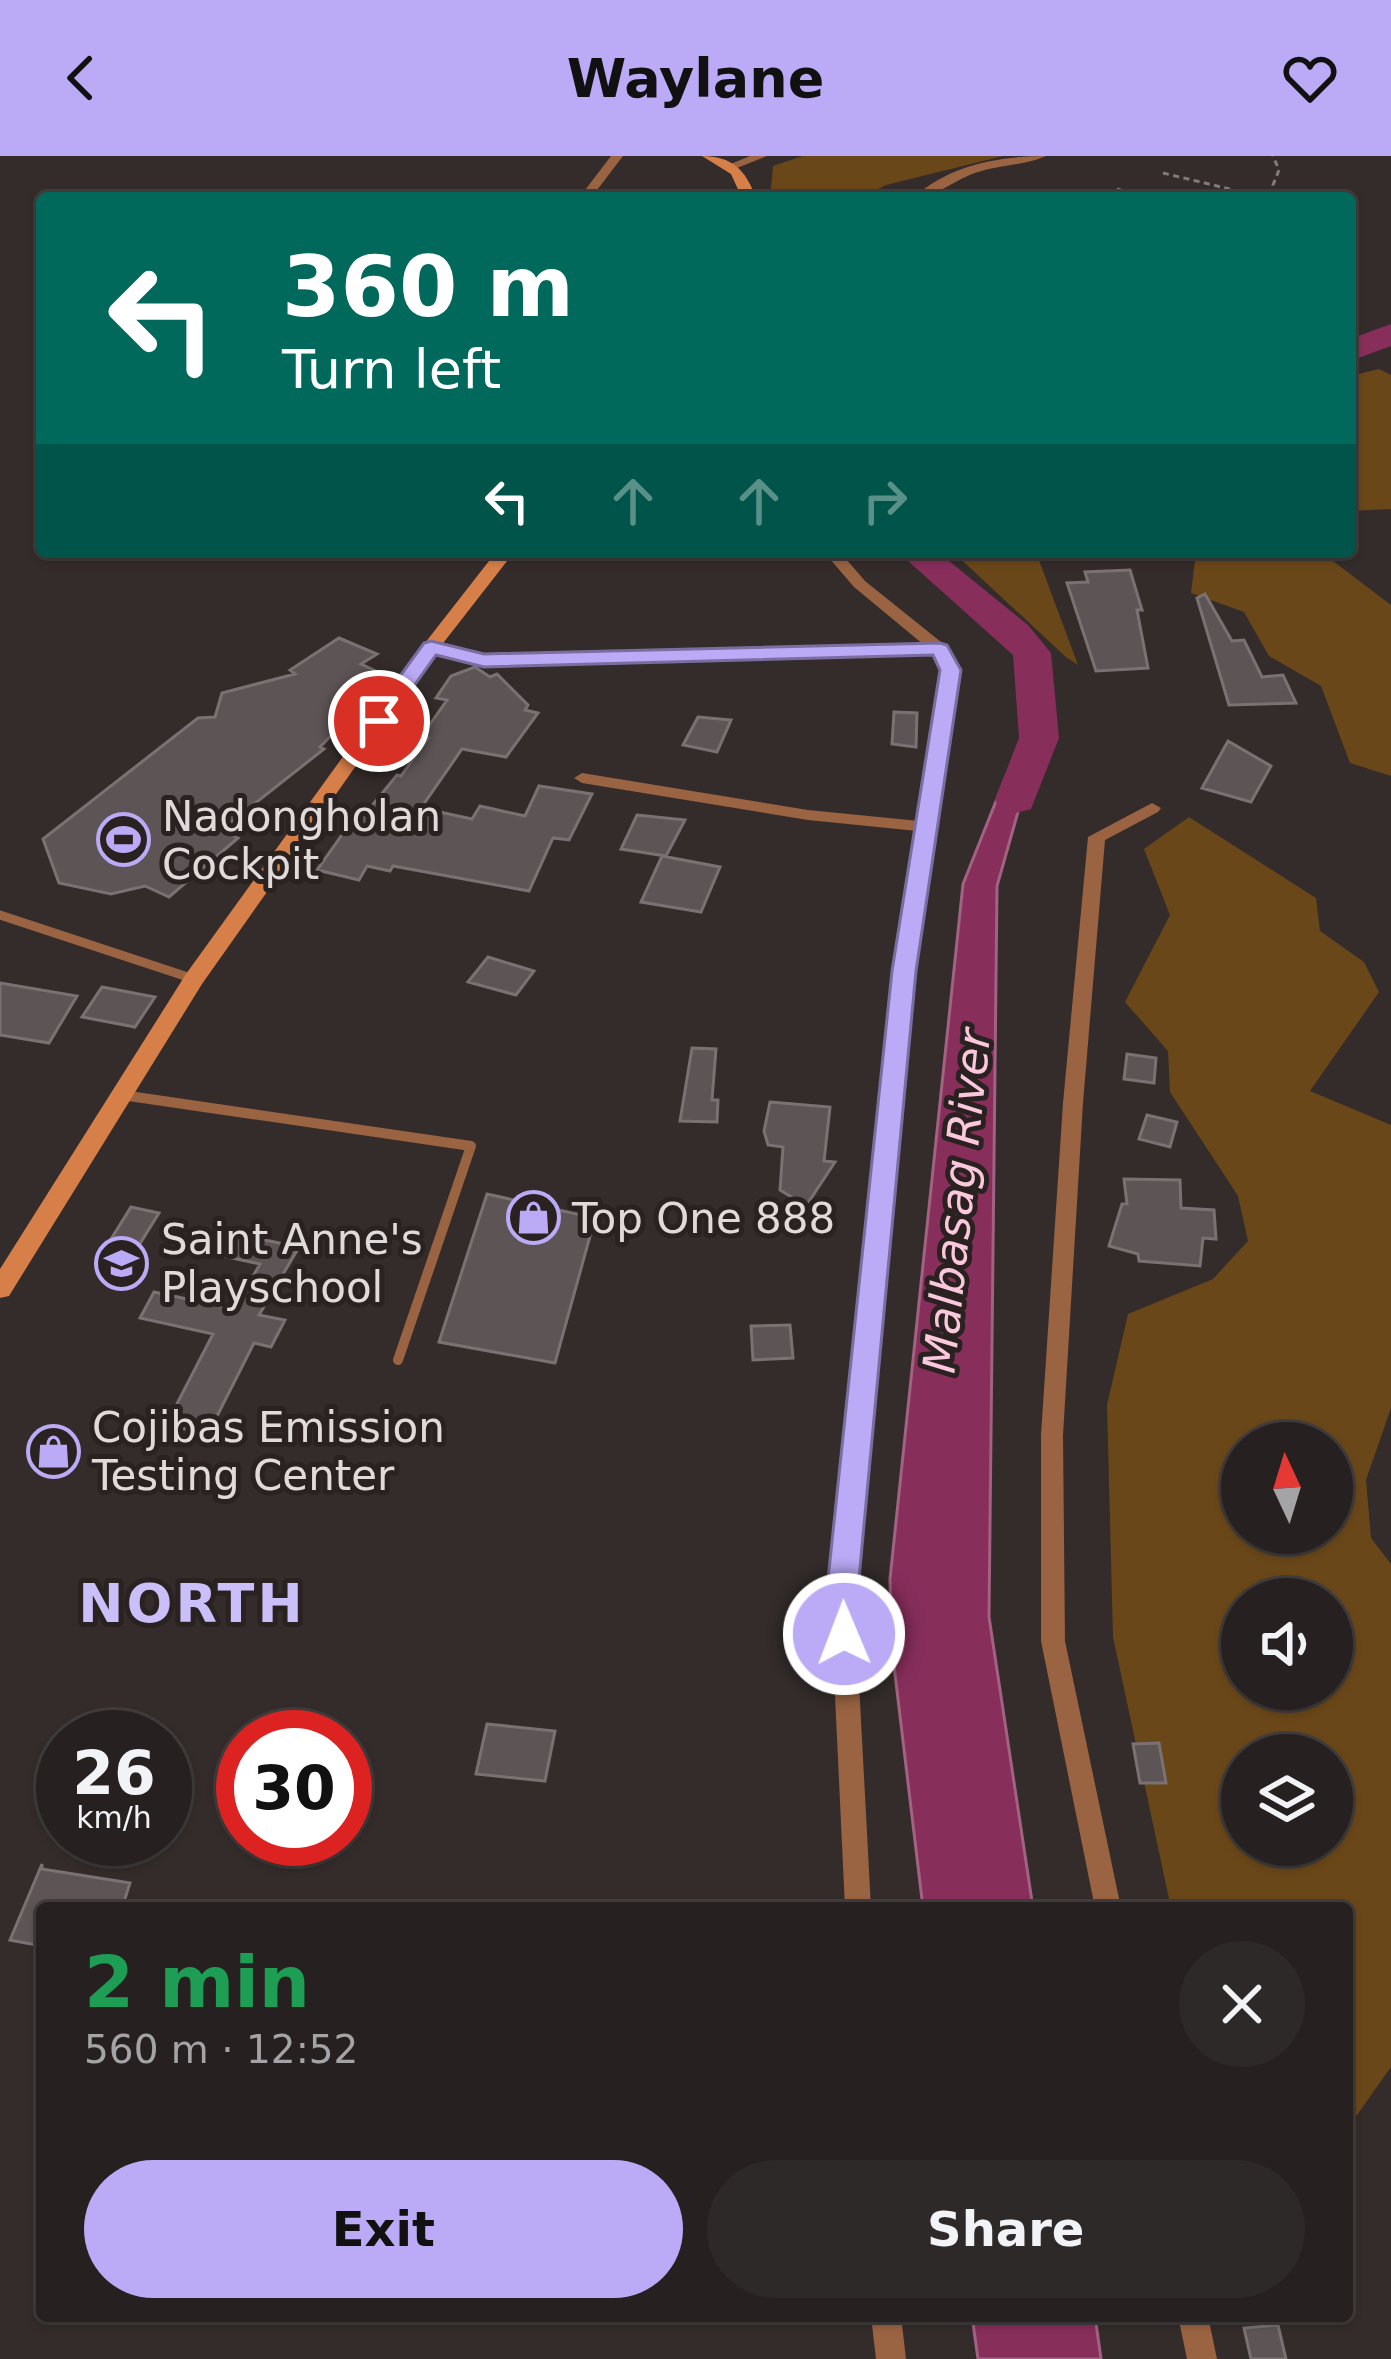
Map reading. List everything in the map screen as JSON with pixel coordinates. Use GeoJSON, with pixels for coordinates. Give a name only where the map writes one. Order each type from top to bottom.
{"type":"FeatureCollection","features":[{"type":"Feature","properties":{"kind":"street"},"geometry":{"type":"LineString","coordinates":[[589,192],[616,156]]}},
{"type":"Feature","properties":{"kind":"street"},"geometry":{"type":"LineString","coordinates":[[710,156],[732,166],[747,192]]}},
{"type":"Feature","properties":{"kind":"street"},"geometry":{"type":"LineString","coordinates":[[732,166],[760,156]]}},
{"type":"Feature","properties":{"kind":"street"},"geometry":{"type":"LineString","coordinates":[[926,192],[940,181],[1005,160],[1040,156]]}},
{"type":"Feature","properties":{"kind":"street"},"geometry":{"type":"LineString","coordinates":[[0,1288],[194,979],[431,647],[501,558]]}},
{"type":"Feature","properties":{"kind":"street"},"geometry":{"type":"LineString","coordinates":[[837,558],[855,579],[940,649],[951,670],[904,971],[842,1589],[858,1902]]}},
{"type":"Feature","properties":{"kind":"street"},"geometry":{"type":"LineString","coordinates":[[431,647],[484,660],[940,649]]}},
{"type":"Feature","properties":{"kind":"street"},"geometry":{"type":"LineString","coordinates":[[582,778],[808,815],[928,827]]}},
{"type":"Feature","properties":{"kind":"street"},"geometry":{"type":"LineString","coordinates":[[1107,1902],[1053,1641],[1052,1435],[1096,837],[1152,808]]}},
{"type":"Feature","properties":{"kind":"street"},"geometry":{"type":"LineString","coordinates":[[887,2322],[891,2359]]}},
{"type":"Feature","properties":{"kind":"street"},"geometry":{"type":"LineString","coordinates":[[1194,2322],[1202,2359]]}},
{"type":"Feature","properties":{"kind":"lane"},"geometry":{"type":"LineString","coordinates":[[0,915],[194,979]]}},
{"type":"Feature","properties":{"kind":"lane"},"geometry":{"type":"LineString","coordinates":[[122,1095],[471,1146],[398,1360]]}},
{"type":"Feature","properties":{"kind":"path"},"geometry":{"type":"LineString","coordinates":[[1273,156],[1279,170],[1273,185],[1277,192]]}},
{"type":"Feature","properties":{"kind":"path"},"geometry":{"type":"LineString","coordinates":[[1163,173],[1231,192]]}},
{"type":"Feature","properties":{"kind":"path"},"geometry":{"type":"LineString","coordinates":[[1117,189],[1130,192]]}},
{"type":"Feature","properties":{"kind":"shaded area"},"geometry":{"type":"Polygon","coordinates":[[[803,156],[1003,156],[873,192],[771,192],[773,166],[803,156]]]}},
{"type":"Feature","properties":{"kind":"shaded area"},"geometry":{"type":"Polygon","coordinates":[[[1379,369],[1391,375],[1391,509],[1356,511],[1356,375],[1379,369]]]}},
{"type":"Feature","properties":{"kind":"shaded area"},"geometry":{"type":"Polygon","coordinates":[[[959,558],[1038,558],[1078,665],[959,558]]]}},
{"type":"Feature","properties":{"kind":"shaded area"},"geometry":{"type":"Polygon","coordinates":[[[1195,558],[1329,558],[1391,605],[1391,776],[1350,763],[1321,686],[1269,656],[1244,612],[1191,593],[1195,558]]]}},
{"type":"Feature","properties":{"kind":"shaded area"},"geometry":{"type":"Polygon","coordinates":[[[1189,817],[1316,898],[1320,931],[1364,962],[1379,992],[1310,1091],[1391,1125],[1391,1408],[1366,1480],[1371,1538],[1391,1564],[1391,2067],[1353,2121],[1353,1902],[1170,1902],[1113,1637],[1107,1405],[1128,1314],[1213,1279],[1248,1241],[1238,1196],[1170,1092],[1168,1051],[1125,1002],[1170,915],[1144,849],[1189,817]]]}},
{"type":"Feature","properties":{"kind":"water"},"geometry":{"type":"Polygon","coordinates":[[[1039,738],[997,886],[989,1617],[1032,1902],[922,1902],[892,1649],[890,1579],[963,884],[1006,776],[1039,738]]]}},
{"type":"Feature","properties":{"kind":"water"},"geometry":{"type":"Polygon","coordinates":[[[973,2322],[1096,2322],[1101,2359],[978,2359],[973,2322]]]}},
{"type":"Feature","properties":{"kind":"building"},"geometry":{"type":"Polygon","coordinates":[[[1130,570],[1142,610],[1137,610],[1148,668],[1096,671],[1067,583],[1088,582],[1085,572],[1130,570]]]}},
{"type":"Feature","properties":{"kind":"building"},"geometry":{"type":"Polygon","coordinates":[[[1205,594],[1232,641],[1244,640],[1262,677],[1283,675],[1296,703],[1229,705],[1197,598],[1205,594]]]}},
{"type":"Feature","properties":{"kind":"building"},"geometry":{"type":"Polygon","coordinates":[[[339,638],[377,654],[361,664],[393,679],[372,709],[360,706],[320,747],[324,749],[221,830],[238,838],[169,897],[145,886],[111,894],[59,883],[43,839],[198,718],[215,717],[222,693],[295,674],[290,670],[339,638]]]}},
{"type":"Feature","properties":{"kind":"building"},"geometry":{"type":"Polygon","coordinates":[[[475,667],[490,677],[497,674],[528,705],[525,710],[538,713],[506,757],[462,749],[421,808],[472,819],[480,806],[525,816],[539,786],[592,794],[569,840],[553,838],[529,891],[393,866],[390,871],[367,866],[359,880],[317,870],[354,818],[401,776],[428,738],[421,737],[447,700],[436,698],[451,676],[475,667]]]}},
{"type":"Feature","properties":{"kind":"building"},"geometry":{"type":"Polygon","coordinates":[[[894,712],[917,713],[916,747],[892,744],[894,712]]]}},
{"type":"Feature","properties":{"kind":"building"},"geometry":{"type":"Polygon","coordinates":[[[698,717],[731,720],[717,752],[683,745],[698,717]]]}},
{"type":"Feature","properties":{"kind":"building"},"geometry":{"type":"Polygon","coordinates":[[[1228,741],[1271,766],[1251,802],[1202,788],[1228,741]]]}},
{"type":"Feature","properties":{"kind":"building"},"geometry":{"type":"Polygon","coordinates":[[[637,815],[685,820],[666,856],[621,849],[637,815]]]}},
{"type":"Feature","properties":{"kind":"building"},"geometry":{"type":"Polygon","coordinates":[[[662,856],[720,867],[701,912],[641,902],[662,856]]]}},
{"type":"Feature","properties":{"kind":"building"},"geometry":{"type":"Polygon","coordinates":[[[488,957],[534,971],[516,995],[468,982],[488,957]]]}},
{"type":"Feature","properties":{"kind":"building"},"geometry":{"type":"Polygon","coordinates":[[[0,983],[77,996],[49,1043],[0,1035],[0,983]]]}},
{"type":"Feature","properties":{"kind":"building"},"geometry":{"type":"Polygon","coordinates":[[[102,987],[155,997],[135,1027],[82,1017],[102,987]]]}},
{"type":"Feature","properties":{"kind":"building"},"geometry":{"type":"Polygon","coordinates":[[[692,1048],[716,1049],[712,1100],[718,1100],[717,1122],[680,1121],[692,1048]]]}},
{"type":"Feature","properties":{"kind":"building"},"geometry":{"type":"Polygon","coordinates":[[[1127,1054],[1156,1058],[1154,1083],[1124,1079],[1127,1054]]]}},
{"type":"Feature","properties":{"kind":"building"},"geometry":{"type":"Polygon","coordinates":[[[770,1102],[830,1107],[824,1161],[835,1162],[806,1206],[780,1190],[783,1147],[768,1145],[764,1131],[770,1102]]]}},
{"type":"Feature","properties":{"kind":"building"},"geometry":{"type":"Polygon","coordinates":[[[1147,1115],[1177,1122],[1170,1147],[1139,1139],[1147,1115]]]}},
{"type":"Feature","properties":{"kind":"building"},"geometry":{"type":"Polygon","coordinates":[[[1124,1179],[1180,1180],[1181,1208],[1214,1210],[1216,1239],[1203,1238],[1200,1266],[1139,1261],[1138,1254],[1109,1246],[1122,1204],[1127,1204],[1124,1179]]]}},
{"type":"Feature","properties":{"kind":"building"},"geometry":{"type":"Polygon","coordinates":[[[487,1194],[595,1218],[555,1363],[439,1342],[487,1194]]]}},
{"type":"Feature","properties":{"kind":"building"},"geometry":{"type":"Polygon","coordinates":[[[131,1207],[159,1213],[131,1258],[103,1252],[131,1207]]]}},
{"type":"Feature","properties":{"kind":"building"},"geometry":{"type":"Polygon","coordinates":[[[230,1233],[299,1247],[259,1315],[285,1320],[271,1347],[254,1343],[208,1434],[166,1425],[213,1334],[140,1318],[154,1292],[234,1309],[260,1264],[218,1255],[230,1233]]]}},
{"type":"Feature","properties":{"kind":"building"},"geometry":{"type":"Polygon","coordinates":[[[790,1325],[793,1358],[753,1360],[751,1326],[790,1325]]]}},
{"type":"Feature","properties":{"kind":"building"},"geometry":{"type":"Polygon","coordinates":[[[487,1724],[555,1731],[545,1781],[476,1774],[487,1724]]]}},
{"type":"Feature","properties":{"kind":"building"},"geometry":{"type":"Polygon","coordinates":[[[1159,1743],[1166,1783],[1140,1783],[1133,1744],[1159,1743]]]}},
{"type":"Feature","properties":{"kind":"building"},"geometry":{"type":"Polygon","coordinates":[[[41,1866],[130,1883],[124,1902],[36,1902],[36,1945],[10,1940],[41,1866]]]}},
{"type":"Feature","properties":{"kind":"building"},"geometry":{"type":"Polygon","coordinates":[[[1278,2325],[1286,2359],[1251,2359],[1244,2328],[1278,2325]]]}},
{"type":"Feature","properties":{"kind":"waterway","name":"Malbasag River"},"geometry":{"type":"LineString","coordinates":[[1356,349],[1391,334]]}},
{"type":"Feature","properties":{"kind":"waterway","name":"Malbasag River"},"geometry":{"type":"LineString","coordinates":[[923,558],[1015,633],[1032,653],[1039,738],[1016,800]]}},
{"type":"Feature","properties":{"kind":"place","name":"Nadongholan Cockpit"},"geometry":{"type":"Point","coordinates":[123,840]}},
{"type":"Feature","properties":{"kind":"place","name":"Top One 888"},"geometry":{"type":"Point","coordinates":[533,1218]}},
{"type":"Feature","properties":{"kind":"place","name":"Saint Anne's Playschool"},"geometry":{"type":"Point","coordinates":[122,1263]}},
{"type":"Feature","properties":{"kind":"place","name":"Cojibas Emission Testing Center"},"geometry":{"type":"Point","coordinates":[53,1451]}},
{"type":"Feature","properties":{"kind":"district","name":"NORTH"},"geometry":{"type":"Point","coordinates":[192,1603]}},
{"type":"Feature","properties":{"kind":"route"},"geometry":{"type":"LineString","coordinates":[[379,721],[431,647],[484,660],[940,649],[951,670],[904,971],[842,1589],[844,1634]]}}]}
